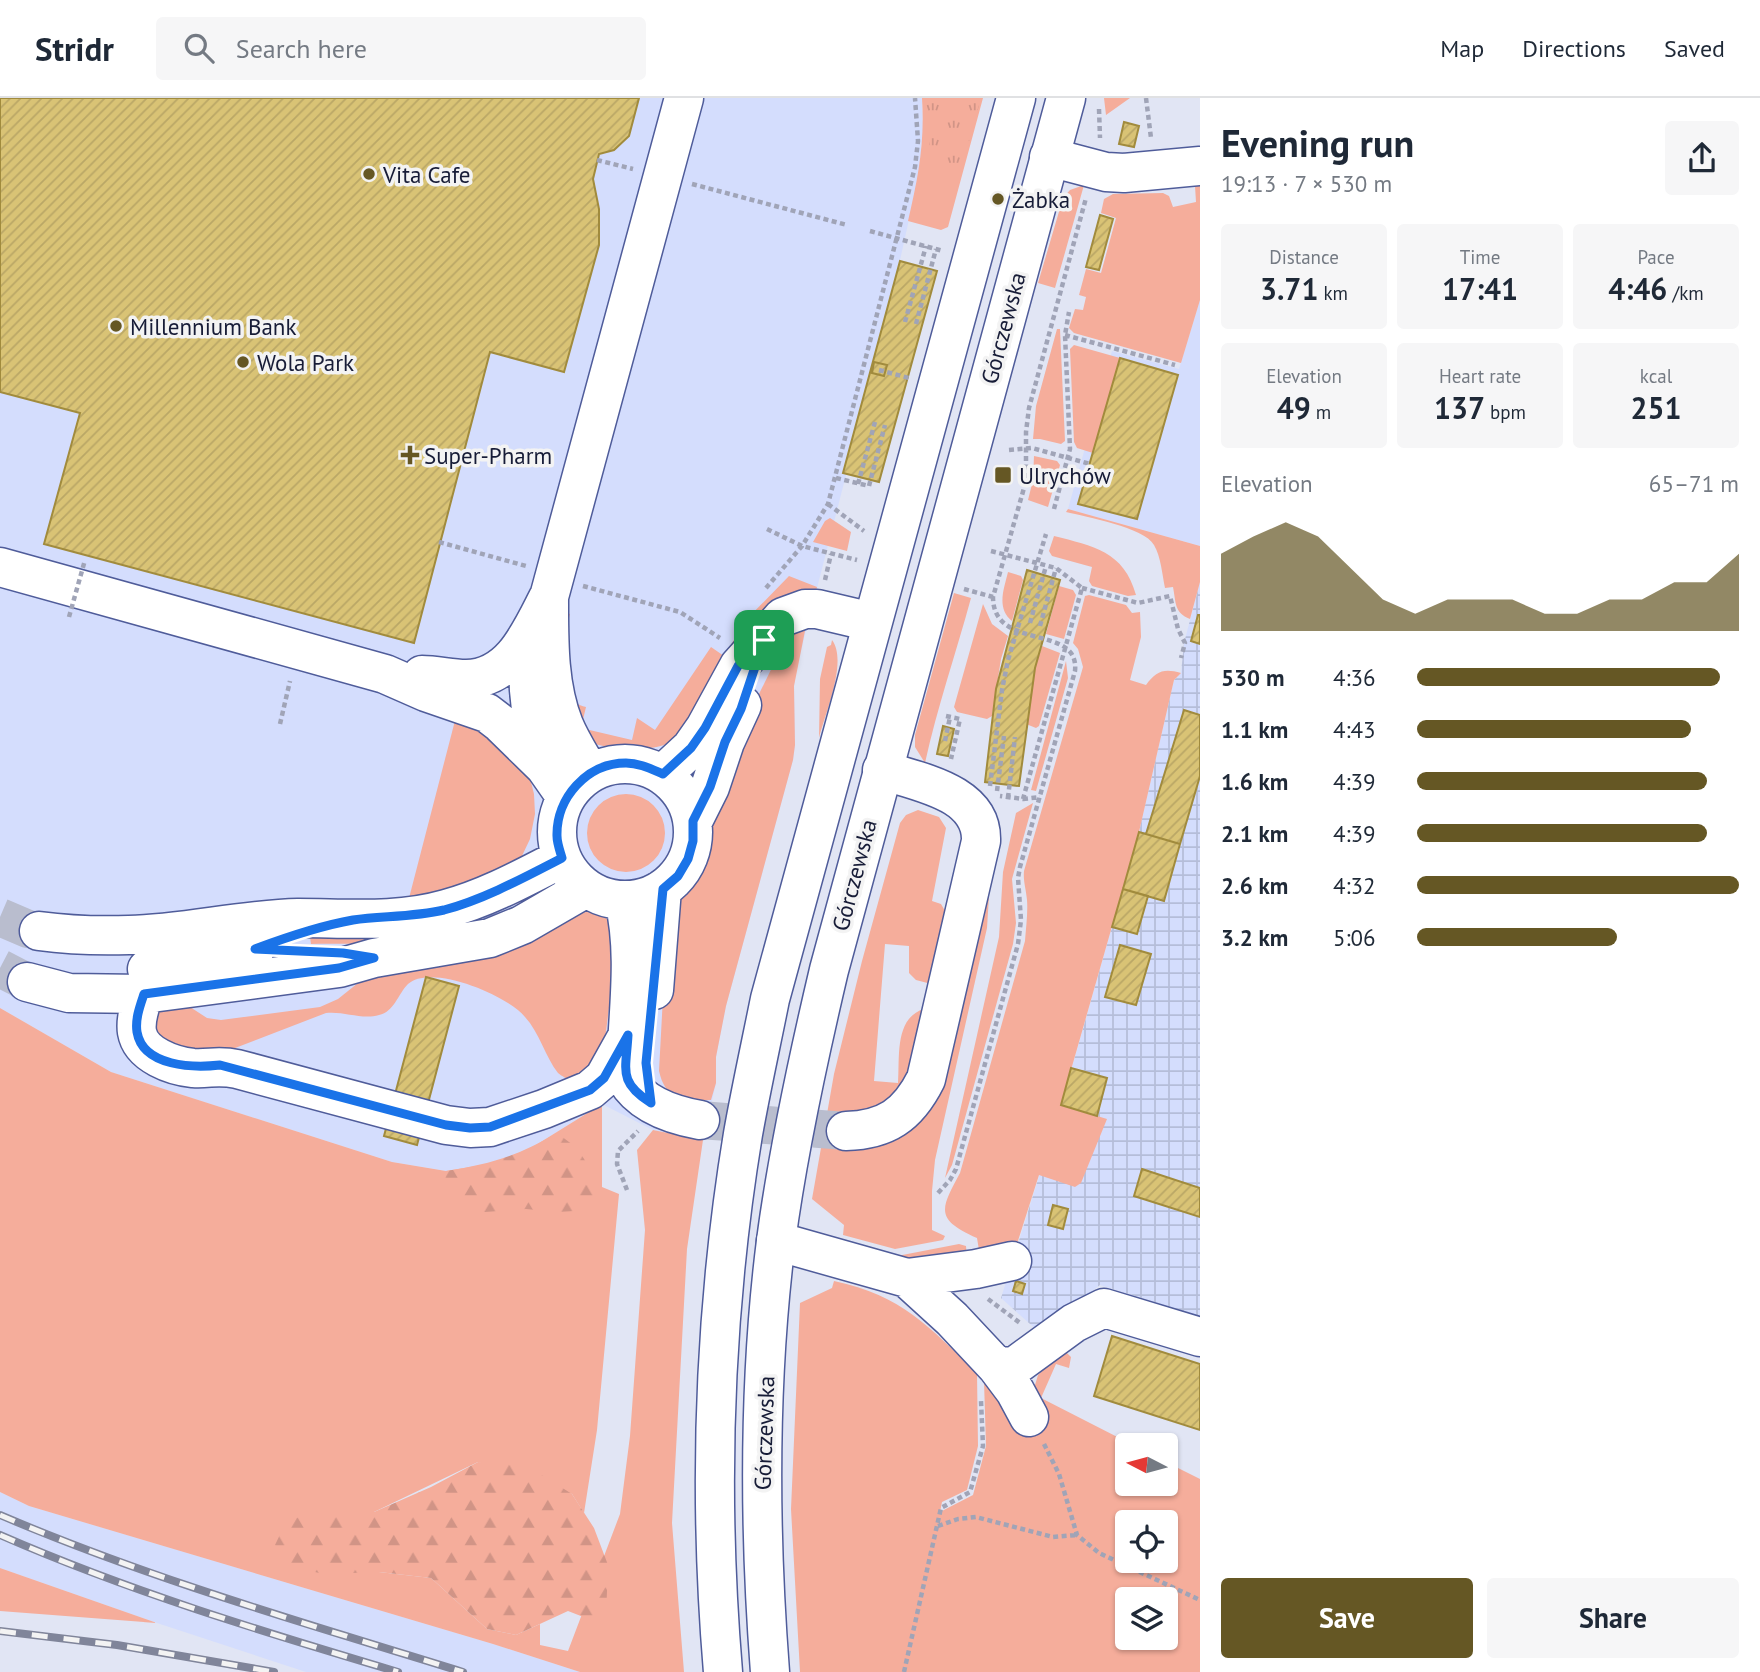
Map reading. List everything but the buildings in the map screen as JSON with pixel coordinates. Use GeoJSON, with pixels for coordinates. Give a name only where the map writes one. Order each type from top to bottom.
{"type":"FeatureCollection","features":[{"type":"Feature","properties":{"kind":"main road"},"geometry":{"type":"LineString","coordinates":[[385,674],[438,675],[465,679],[489,676],[506,666],[546,599],[684,98]]}},
{"type":"Feature","properties":{"kind":"main road","name":"Górczewska"},"geometry":{"type":"LineString","coordinates":[[723,1672],[716,1520],[719,1358],[743,1134],[771,999],[1016,98]]}},
{"type":"Feature","properties":{"kind":"main road","name":"Górczewska"},"geometry":{"type":"LineString","coordinates":[[770,1672],[763,1580],[762,1478],[767,1346],[776,1241],[803,1081],[829,970],[882,770],[1049,157],[1082,101]]}},
{"type":"Feature","properties":{"kind":"main road"},"geometry":{"type":"LineString","coordinates":[[1049,157],[1105,172],[1124,173],[1200,166]]}},
{"type":"Feature","properties":{"kind":"main road"},"geometry":{"type":"LineString","coordinates":[[0,567],[385,674],[426,692],[487,713],[567,779]]}},
{"type":"Feature","properties":{"kind":"main road"},"geometry":{"type":"LineString","coordinates":[[546,599],[549,648],[557,702],[564,724],[567,779],[557,838],[562,858],[572,874],[586,888],[604,897],[624,900],[645,897],[663,889],[678,876],[688,859],[693,841],[693,821],[687,803],[677,787],[663,774],[646,766],[627,763],[608,765],[567,779]]}},
{"type":"Feature","properties":{"kind":"main road"},"geometry":{"type":"LineString","coordinates":[[663,774],[691,748],[705,728],[738,666],[783,617],[817,608],[872,622]]}},
{"type":"Feature","properties":{"kind":"main road"},"geometry":{"type":"LineString","coordinates":[[693,821],[710,787],[725,742],[741,709],[764,640]]}},
{"type":"Feature","properties":{"kind":"main road"},"geometry":{"type":"LineString","coordinates":[[846,1131],[865,1130],[896,1118],[910,1107],[926,1079],[981,841],[980,827],[974,814],[958,798],[882,770]]}},
{"type":"Feature","properties":{"kind":"main road"},"geometry":{"type":"LineString","coordinates":[[32,958],[72,935],[131,936],[297,918],[354,920],[409,917],[445,909],[518,881],[562,858]]}},
{"type":"Feature","properties":{"kind":"main road"},"geometry":{"type":"LineString","coordinates":[[32,958],[69,993],[144,994],[339,968],[374,958],[490,938],[522,925],[586,888]]}},
{"type":"Feature","properties":{"kind":"main road"},"geometry":{"type":"LineString","coordinates":[[651,1103],[646,1063],[663,889]]}},
{"type":"Feature","properties":{"kind":"main road"},"geometry":{"type":"LineString","coordinates":[[624,900],[630,926],[632,954],[626,1079],[633,1092],[651,1103],[676,1115],[700,1120]]}},
{"type":"Feature","properties":{"kind":"main road"},"geometry":{"type":"LineString","coordinates":[[32,958],[86,972],[123,972],[255,949],[301,932],[354,920]]}},
{"type":"Feature","properties":{"kind":"main road"},"geometry":{"type":"LineString","coordinates":[[255,949],[343,953],[374,958]]}},
{"type":"Feature","properties":{"kind":"main road"},"geometry":{"type":"LineString","coordinates":[[144,994],[137,1017],[137,1033],[142,1045],[156,1057],[186,1067],[229,1067],[446,1125],[470,1128],[502,1124],[590,1090],[604,1078],[628,1035]]}},
{"type":"Feature","properties":{"kind":"main road"},"geometry":{"type":"LineString","coordinates":[[776,1241],[907,1278],[994,1265]]}},
{"type":"Feature","properties":{"kind":"main road"},"geometry":{"type":"LineString","coordinates":[[907,1278],[952,1319],[989,1380],[1015,1391],[1029,1417]]}},
{"type":"Feature","properties":{"kind":"main road"},"geometry":{"type":"LineString","coordinates":[[989,1380],[1015,1366],[1071,1345],[1074,1323],[1104,1308],[1200,1337]]}},
{"type":"Feature","properties":{"kind":"path"},"geometry":{"type":"LineString","coordinates":[[763,592],[802,546],[828,504],[836,478],[915,167],[918,141],[915,98]]}},
{"type":"Feature","properties":{"kind":"path"},"geometry":{"type":"LineString","coordinates":[[1146,98],[1151,139]]}},
{"type":"Feature","properties":{"kind":"path"},"geometry":{"type":"LineString","coordinates":[[1082,101],[1100,142]]}},
{"type":"Feature","properties":{"kind":"path"},"geometry":{"type":"LineString","coordinates":[[597,160],[847,225]]}},
{"type":"Feature","properties":{"kind":"path"},"geometry":{"type":"LineString","coordinates":[[1013,526],[1026,481],[1029,408],[1087,194]]}},
{"type":"Feature","properties":{"kind":"path"},"geometry":{"type":"LineString","coordinates":[[870,231],[947,252]]}},
{"type":"Feature","properties":{"kind":"path"},"geometry":{"type":"LineString","coordinates":[[905,321],[926,246]]}},
{"type":"Feature","properties":{"kind":"path"},"geometry":{"type":"LineString","coordinates":[[916,324],[936,249]]}},
{"type":"Feature","properties":{"kind":"path"},"geometry":{"type":"LineString","coordinates":[[1054,509],[1070,449],[1065,335],[1069,312]]}},
{"type":"Feature","properties":{"kind":"path"},"geometry":{"type":"LineString","coordinates":[[1065,335],[1175,365]]}},
{"type":"Feature","properties":{"kind":"path"},"geometry":{"type":"LineString","coordinates":[[879,370],[913,379]]}},
{"type":"Feature","properties":{"kind":"path"},"geometry":{"type":"LineString","coordinates":[[858,484],[874,422]]}},
{"type":"Feature","properties":{"kind":"path"},"geometry":{"type":"LineString","coordinates":[[869,486],[885,425]]}},
{"type":"Feature","properties":{"kind":"path"},"geometry":{"type":"LineString","coordinates":[[1009,450],[1032,449],[1090,464]]}},
{"type":"Feature","properties":{"kind":"path"},"geometry":{"type":"LineString","coordinates":[[836,478],[876,488]]}},
{"type":"Feature","properties":{"kind":"path"},"geometry":{"type":"LineString","coordinates":[[828,504],[870,535]]}},
{"type":"Feature","properties":{"kind":"path"},"geometry":{"type":"LineString","coordinates":[[767,529],[802,546],[860,561]]}},
{"type":"Feature","properties":{"kind":"path"},"geometry":{"type":"LineString","coordinates":[[1040,797],[1023,799],[989,794],[1008,660],[1046,534]]}},
{"type":"Feature","properties":{"kind":"path"},"geometry":{"type":"LineString","coordinates":[[439,542],[546,599],[569,577],[577,585],[680,612],[724,640]]}},
{"type":"Feature","properties":{"kind":"path"},"geometry":{"type":"LineString","coordinates":[[991,551],[1056,568],[1082,588],[1138,604],[1170,596],[1178,629],[1185,643],[1181,658]]}},
{"type":"Feature","properties":{"kind":"path"},"geometry":{"type":"LineString","coordinates":[[824,585],[831,554]]}},
{"type":"Feature","properties":{"kind":"path"},"geometry":{"type":"LineString","coordinates":[[69,617],[85,560]]}},
{"type":"Feature","properties":{"kind":"path"},"geometry":{"type":"LineString","coordinates":[[1030,623],[1046,566]]}},
{"type":"Feature","properties":{"kind":"path"},"geometry":{"type":"LineString","coordinates":[[1040,626],[1056,568]]}},
{"type":"Feature","properties":{"kind":"path"},"geometry":{"type":"LineString","coordinates":[[1023,799],[1082,588]]}},
{"type":"Feature","properties":{"kind":"path"},"geometry":{"type":"LineString","coordinates":[[962,589],[993,597]]}},
{"type":"Feature","properties":{"kind":"path"},"geometry":{"type":"LineString","coordinates":[[944,741],[948,716],[960,719],[949,768]]}},
{"type":"Feature","properties":{"kind":"path"},"geometry":{"type":"LineString","coordinates":[[997,795],[1004,736]]}},
{"type":"Feature","properties":{"kind":"path"},"geometry":{"type":"LineString","coordinates":[[1011,774],[1015,737]]}},
{"type":"Feature","properties":{"kind":"path"},"geometry":{"type":"LineString","coordinates":[[627,1190],[617,1164],[618,1151],[643,1125],[651,1103]]}},
{"type":"Feature","properties":{"kind":"path"},"geometry":{"type":"LineString","coordinates":[[994,1265],[980,1293],[1022,1325]]}},
{"type":"Feature","properties":{"kind":"path"},"geometry":{"type":"LineString","coordinates":[[904,1672],[941,1508],[970,1492],[983,1446],[989,1380]]}},
{"type":"Feature","properties":{"kind":"path"},"geometry":{"type":"LineString","coordinates":[[1029,1417],[1059,1474],[1077,1535],[1099,1553],[1200,1600]]}},
{"type":"Feature","properties":{"kind":"path"},"geometry":{"type":"LineString","coordinates":[[938,1526],[958,1519],[976,1517],[1053,1537],[1077,1535]]}},
{"type":"Feature","properties":{"kind":"shaded area"},"geometry":{"type":"Polygon","coordinates":[[[0,98],[922,98],[923,131],[919,174],[893,292],[797,666],[794,686],[793,760],[726,1006],[716,1057],[716,1083],[703,1140],[653,1130],[602,1104],[531,1148],[495,1163],[446,1171],[392,1162],[111,1072],[0,1008],[0,98]]]}},
{"type":"Feature","properties":{"kind":"shaded area"},"geometry":{"type":"Polygon","coordinates":[[[1200,300],[1200,546],[1068,509],[1112,351],[1179,369],[1200,300]]]}},
{"type":"Feature","properties":{"kind":"shaded area"},"geometry":{"type":"Polygon","coordinates":[[[1200,582],[1200,1316],[1100,1285],[1039,1332],[1001,1298],[1061,1106],[1139,832],[1174,680],[1181,673],[1184,643],[1200,582]]]}},
{"type":"Feature","properties":{"kind":"shaded area"},"geometry":{"type":"Polygon","coordinates":[[[0,1492],[29,1506],[580,1672],[306,1672],[0,1568],[0,1492]]]}},
{"type":"Feature","properties":{"kind":"green space"},"geometry":{"type":"Polygon","coordinates":[[[922,98],[983,98],[948,227],[941,230],[908,221],[920,160],[922,98]]]}},
{"type":"Feature","properties":{"kind":"green space"},"geometry":{"type":"Polygon","coordinates":[[[926,98],[981,98],[961,170],[931,162],[926,98]]]}},
{"type":"Feature","properties":{"kind":"green space"},"geometry":{"type":"Polygon","coordinates":[[[1104,98],[1130,98],[1106,115],[1104,98]]]}},
{"type":"Feature","properties":{"kind":"green space"},"geometry":{"type":"Polygon","coordinates":[[[1084,185],[1055,288],[1038,283],[1063,198],[1070,190],[1084,185]]]}},
{"type":"Feature","properties":{"kind":"green space"},"geometry":{"type":"Polygon","coordinates":[[[1200,185],[1200,300],[1181,363],[1074,333],[1069,328],[1075,309],[1083,310],[1086,297],[1079,295],[1086,269],[1101,273],[1116,218],[1101,213],[1104,199],[1113,194],[1163,193],[1169,196],[1173,207],[1196,202],[1195,186],[1200,185]]]}},
{"type":"Feature","properties":{"kind":"green space"},"geometry":{"type":"Polygon","coordinates":[[[1057,329],[1060,329],[1065,441],[1061,444],[1033,439],[1036,406],[1057,329]]]}},
{"type":"Feature","properties":{"kind":"green space"},"geometry":{"type":"Polygon","coordinates":[[[1074,345],[1120,358],[1093,453],[1077,448],[1074,442],[1070,349],[1074,345]]]}},
{"type":"Feature","properties":{"kind":"green space"},"geometry":{"type":"Polygon","coordinates":[[[1034,456],[1057,461],[1060,465],[1048,507],[1028,500],[1033,480],[1034,456]]]}},
{"type":"Feature","properties":{"kind":"green space"},"geometry":{"type":"Polygon","coordinates":[[[1068,509],[1200,546],[1200,582],[1190,619],[1178,610],[1173,587],[1165,588],[1158,555],[1148,539],[1127,528],[1066,512],[1068,509]]]}},
{"type":"Feature","properties":{"kind":"green space"},"geometry":{"type":"Polygon","coordinates":[[[830,518],[851,532],[847,551],[813,542],[825,521],[830,518]]]}},
{"type":"Feature","properties":{"kind":"green space"},"geometry":{"type":"Polygon","coordinates":[[[1054,536],[1094,547],[1115,560],[1131,580],[1136,595],[1128,596],[1092,586],[1089,581],[1092,567],[1052,556],[1049,551],[1054,536]]]}},
{"type":"Feature","properties":{"kind":"green space"},"geometry":{"type":"Polygon","coordinates":[[[1008,572],[1021,576],[1023,580],[1012,621],[1003,604],[1008,572]]]}},
{"type":"Feature","properties":{"kind":"green space"},"geometry":{"type":"Polygon","coordinates":[[[789,576],[817,587],[815,594],[793,597],[775,604],[745,629],[721,663],[689,726],[678,738],[652,748],[610,747],[585,739],[572,724],[566,709],[560,676],[559,641],[561,611],[570,614],[560,653],[569,656],[565,680],[567,693],[577,704],[586,707],[581,728],[632,740],[637,718],[655,730],[711,647],[724,656],[747,619],[789,576]]]}},
{"type":"Feature","properties":{"kind":"green space"},"geometry":{"type":"Polygon","coordinates":[[[1059,586],[1073,590],[1076,595],[1064,639],[1046,634],[1059,586]]]}},
{"type":"Feature","properties":{"kind":"green space"},"geometry":{"type":"Polygon","coordinates":[[[954,593],[971,598],[925,763],[915,747],[915,735],[954,593]]]}},
{"type":"Feature","properties":{"kind":"green space"},"geometry":{"type":"Polygon","coordinates":[[[1085,596],[1126,605],[1132,613],[1140,612],[1141,637],[1130,680],[1146,685],[1161,672],[1181,673],[1174,680],[1139,832],[1061,1105],[1107,1119],[1081,1183],[1075,1187],[1039,1175],[1016,1247],[1011,1248],[1010,1242],[979,1250],[977,1238],[948,1219],[946,1205],[960,1173],[1025,941],[1027,905],[1024,871],[1083,667],[1078,649],[1073,643],[1085,596]]]}},
{"type":"Feature","properties":{"kind":"green space"},"geometry":{"type":"Polygon","coordinates":[[[983,604],[992,624],[1008,636],[1001,659],[992,716],[987,719],[957,712],[954,707],[983,604]]]}},
{"type":"Feature","properties":{"kind":"green space"},"geometry":{"type":"Polygon","coordinates":[[[806,626],[794,686],[793,760],[726,1006],[716,1057],[716,1083],[711,1100],[685,1099],[666,1089],[659,1071],[666,941],[679,900],[701,873],[708,857],[712,825],[735,743],[786,639],[806,626]]]}},
{"type":"Feature","properties":{"kind":"green space"},"geometry":{"type":"Polygon","coordinates":[[[832,640],[838,661],[819,738],[820,679],[827,647],[832,640]]]}},
{"type":"Feature","properties":{"kind":"green space"},"geometry":{"type":"Polygon","coordinates":[[[1042,646],[1060,653],[1039,726],[1036,728],[1026,724],[1035,668],[1042,646]]]}},
{"type":"Feature","properties":{"kind":"green space"},"geometry":{"type":"Polygon","coordinates":[[[1066,661],[1068,678],[1036,791],[1031,790],[1066,661]]]}},
{"type":"Feature","properties":{"kind":"green space"},"geometry":{"type":"Polygon","coordinates":[[[458,709],[528,770],[534,794],[535,814],[530,839],[521,858],[502,871],[408,902],[458,709]]]}},
{"type":"Feature","properties":{"kind":"green space"},"geometry":{"type":"Polygon","coordinates":[[[626,794],[641,797],[654,805],[662,818],[665,833],[662,848],[654,861],[641,869],[626,872],[611,869],[598,861],[590,848],[587,833],[590,818],[598,805],[611,797],[626,794]]]}},
{"type":"Feature","properties":{"kind":"green space"},"geometry":{"type":"Polygon","coordinates":[[[1033,803],[1012,879],[1016,923],[1013,944],[952,1165],[945,1178],[999,937],[1003,872],[1016,813],[1033,803]]]}},
{"type":"Feature","properties":{"kind":"green space"},"geometry":{"type":"Polygon","coordinates":[[[918,810],[939,817],[946,828],[932,901],[941,904],[950,920],[935,985],[916,980],[909,973],[909,946],[885,944],[874,1081],[898,1083],[903,1030],[914,1014],[924,1009],[911,1069],[862,1149],[885,1144],[903,1135],[918,1123],[940,1090],[958,1029],[954,1028],[986,895],[989,896],[987,928],[935,1160],[932,1230],[945,1236],[943,1240],[895,1249],[843,1235],[844,1225],[812,1199],[834,1074],[862,961],[900,823],[906,815],[918,810]]]}},
{"type":"Feature","properties":{"kind":"green space"},"geometry":{"type":"Polygon","coordinates":[[[548,880],[553,888],[489,915],[445,929],[376,942],[311,944],[310,937],[548,880]]]}},
{"type":"Feature","properties":{"kind":"green space"},"geometry":{"type":"Polygon","coordinates":[[[588,912],[601,915],[612,922],[623,956],[610,1000],[603,1055],[572,1081],[558,1073],[530,1023],[516,1008],[468,984],[433,977],[419,978],[408,984],[392,1007],[384,1013],[366,1017],[326,1013],[209,1058],[155,1044],[150,1011],[187,1005],[207,1018],[221,1020],[320,1007],[338,999],[368,975],[570,913],[588,912]]]}},
{"type":"Feature","properties":{"kind":"green space"},"geometry":{"type":"Polygon","coordinates":[[[0,1008],[111,1072],[392,1162],[446,1171],[495,1163],[531,1148],[602,1104],[602,1187],[619,1194],[597,1430],[584,1513],[572,1494],[478,1462],[374,1512],[379,1572],[431,1578],[487,1629],[516,1635],[540,1624],[540,1645],[568,1651],[620,1514],[630,1436],[645,1230],[637,1150],[653,1130],[703,1140],[687,1249],[672,1523],[684,1672],[580,1672],[29,1506],[0,1492],[0,1008]]]}},
{"type":"Feature","properties":{"kind":"green space"},"geometry":{"type":"Polygon","coordinates":[[[557,1133],[577,1148],[602,1187],[591,1210],[557,1212],[526,1209],[470,1213],[444,1190],[446,1171],[503,1158],[557,1133]]]}},
{"type":"Feature","properties":{"kind":"green space"},"geometry":{"type":"Polygon","coordinates":[[[959,1244],[966,1246],[967,1259],[916,1261],[892,1257],[959,1244]]]}},
{"type":"Feature","properties":{"kind":"green space"},"geometry":{"type":"Polygon","coordinates":[[[834,1281],[879,1295],[913,1315],[977,1373],[978,1446],[967,1490],[942,1502],[940,1512],[973,1495],[986,1446],[984,1381],[1032,1395],[1038,1375],[1061,1351],[1065,1351],[1071,1357],[1069,1368],[1056,1364],[1041,1398],[1115,1436],[1115,1496],[1178,1496],[1178,1468],[1200,1479],[1200,1672],[800,1672],[791,1509],[800,1303],[832,1288],[834,1281]]]}},
{"type":"Feature","properties":{"kind":"green space"},"geometry":{"type":"Polygon","coordinates":[[[478,1462],[526,1465],[572,1494],[594,1528],[608,1565],[606,1617],[586,1618],[568,1611],[516,1635],[487,1629],[431,1578],[379,1572],[323,1574],[291,1566],[275,1545],[287,1520],[324,1511],[374,1512],[431,1487],[478,1462]]]}},
{"type":"Feature","properties":{"kind":"green space"},"geometry":{"type":"Polygon","coordinates":[[[0,1568],[157,1623],[0,1611],[0,1568]]]}},
{"type":"Feature","properties":{"kind":"tunnel"},"geometry":{"type":"LineString","coordinates":[[0,917],[39,931]]}},
{"type":"Feature","properties":{"kind":"tunnel"},"geometry":{"type":"LineString","coordinates":[[0,968],[27,982]]}},
{"type":"Feature","properties":{"kind":"tunnel"},"geometry":{"type":"LineString","coordinates":[[700,1120],[846,1131]]}},
{"type":"Feature","properties":{"kind":"railway"},"geometry":{"type":"LineString","coordinates":[[0,1515],[172,1580],[463,1672]]}},
{"type":"Feature","properties":{"kind":"railway"},"geometry":{"type":"LineString","coordinates":[[0,1535],[147,1592],[398,1672]]}},
{"type":"Feature","properties":{"kind":"railway"},"geometry":{"type":"LineString","coordinates":[[0,1631],[117,1645],[274,1672]]}},
{"type":"Feature","properties":{"kind":"place","name":"Vita Cafe"},"geometry":{"type":"Point","coordinates":[369,174]}},
{"type":"Feature","properties":{"kind":"place","name":"Żabka"},"geometry":{"type":"Point","coordinates":[998,199]}},
{"type":"Feature","properties":{"kind":"place","name":"Millennium Bank"},"geometry":{"type":"Point","coordinates":[116,326]}},
{"type":"Feature","properties":{"kind":"place","name":"Wola Park"},"geometry":{"type":"Point","coordinates":[243,362]}},
{"type":"Feature","properties":{"kind":"place","name":"Super-Pharm"},"geometry":{"type":"Point","coordinates":[410,455]}},
{"type":"Feature","properties":{"kind":"place","name":"Ulrychów"},"geometry":{"type":"Point","coordinates":[1003,475]}},
{"type":"Feature","properties":{"kind":"route"},"geometry":{"type":"LineString","coordinates":[[764,640],[741,709],[725,742],[710,787],[693,821],[693,841],[688,859],[678,876],[663,889],[646,1063],[651,1103],[633,1092],[626,1079],[628,1035],[604,1078],[590,1090],[502,1124],[470,1128],[446,1125],[220,1065],[195,1068],[177,1065],[156,1057],[142,1045],[137,1033],[137,1017],[144,994],[339,968],[374,958],[343,953],[255,949],[301,932],[354,920],[409,917],[445,909],[518,881],[562,858],[557,838],[559,817],[566,797],[577,783],[590,773],[608,765],[627,763],[646,766],[663,774],[691,748],[705,728],[738,666],[764,640]]}}]}
